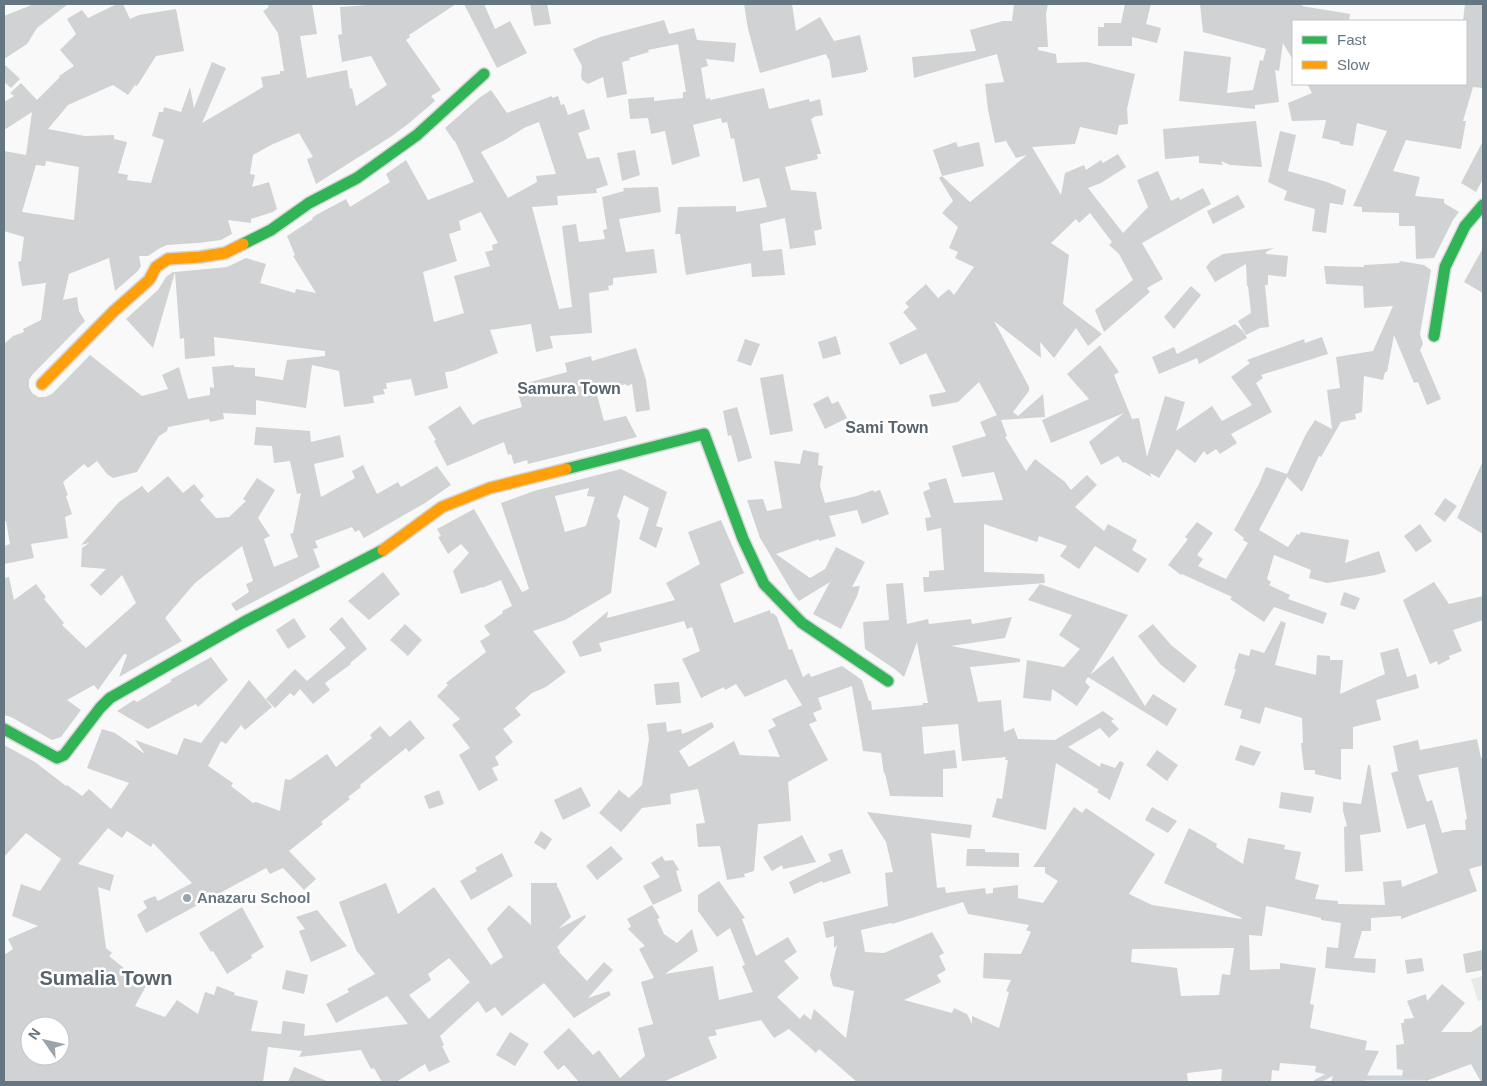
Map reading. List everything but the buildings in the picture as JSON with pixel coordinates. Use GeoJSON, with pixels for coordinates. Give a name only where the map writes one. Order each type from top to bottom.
{"type":"FeatureCollection","features":[{"type":"Feature","properties":{"kind":"street"},"geometry":{"type":"LineString","coordinates":[[42,384],[114,311],[149,280],[156,268],[168,259],[225,253],[271,230],[309,204],[357,178],[417,135],[484,74]]}},
{"type":"Feature","properties":{"kind":"street"},"geometry":{"type":"LineString","coordinates":[[1434,336],[1445,267],[1465,226],[1483,205]]}},
{"type":"Feature","properties":{"kind":"street"},"geometry":{"type":"LineString","coordinates":[[4,729],[57,758],[64,755],[100,708],[110,698],[235,627],[387,548],[442,507],[490,488],[704,434],[743,539],[764,584],[802,623],[888,681]]}},
{"type":"Feature","properties":{"kind":"shaded area"},"geometry":{"type":"Polygon","coordinates":[[[1483,976],[1483,1000],[1478,1001],[1471,979],[1483,976]]]}},
{"type":"Feature","properties":{"kind":"waterway"},"geometry":{"type":"LineString","coordinates":[[1316,1082],[1335,1072]]}},
{"type":"Feature","properties":{"kind":"waterway"},"geometry":{"type":"LineString","coordinates":[[1360,1078],[1424,1078]]}},
{"type":"Feature","properties":{"kind":"traffic: fast"},"geometry":{"type":"LineString","coordinates":[[243,244],[271,230],[309,203],[357,178],[417,135],[484,74]]}},
{"type":"Feature","properties":{"kind":"traffic: fast"},"geometry":{"type":"LineString","coordinates":[[1434,336],[1445,267],[1465,226],[1483,205]]}},
{"type":"Feature","properties":{"kind":"traffic: fast"},"geometry":{"type":"LineString","coordinates":[[566,469],[704,434],[743,539],[764,584],[802,623],[888,681]]}},
{"type":"Feature","properties":{"kind":"traffic: fast"},"geometry":{"type":"LineString","coordinates":[[4,729],[57,758],[64,755],[100,708],[110,698],[244,622],[383,550]]}},
{"type":"Feature","properties":{"kind":"traffic: slow"},"geometry":{"type":"LineString","coordinates":[[42,384],[114,311],[149,280],[156,267],[168,259],[225,253],[243,244]]}},
{"type":"Feature","properties":{"kind":"traffic: slow"},"geometry":{"type":"LineString","coordinates":[[383,550],[442,507],[490,488],[566,469]]}},
{"type":"Feature","properties":{"kind":"place","name":"Anazaru School"},"geometry":{"type":"Point","coordinates":[187,898]}},
{"type":"Feature","properties":{"kind":"district","name":"Samura Town"},"geometry":{"type":"Point","coordinates":[569,388]}},
{"type":"Feature","properties":{"kind":"district","name":"Sami Town"},"geometry":{"type":"Point","coordinates":[887,427]}},
{"type":"Feature","properties":{"kind":"district","name":"Sumalia Town"},"geometry":{"type":"Point","coordinates":[106,978]}}]}
